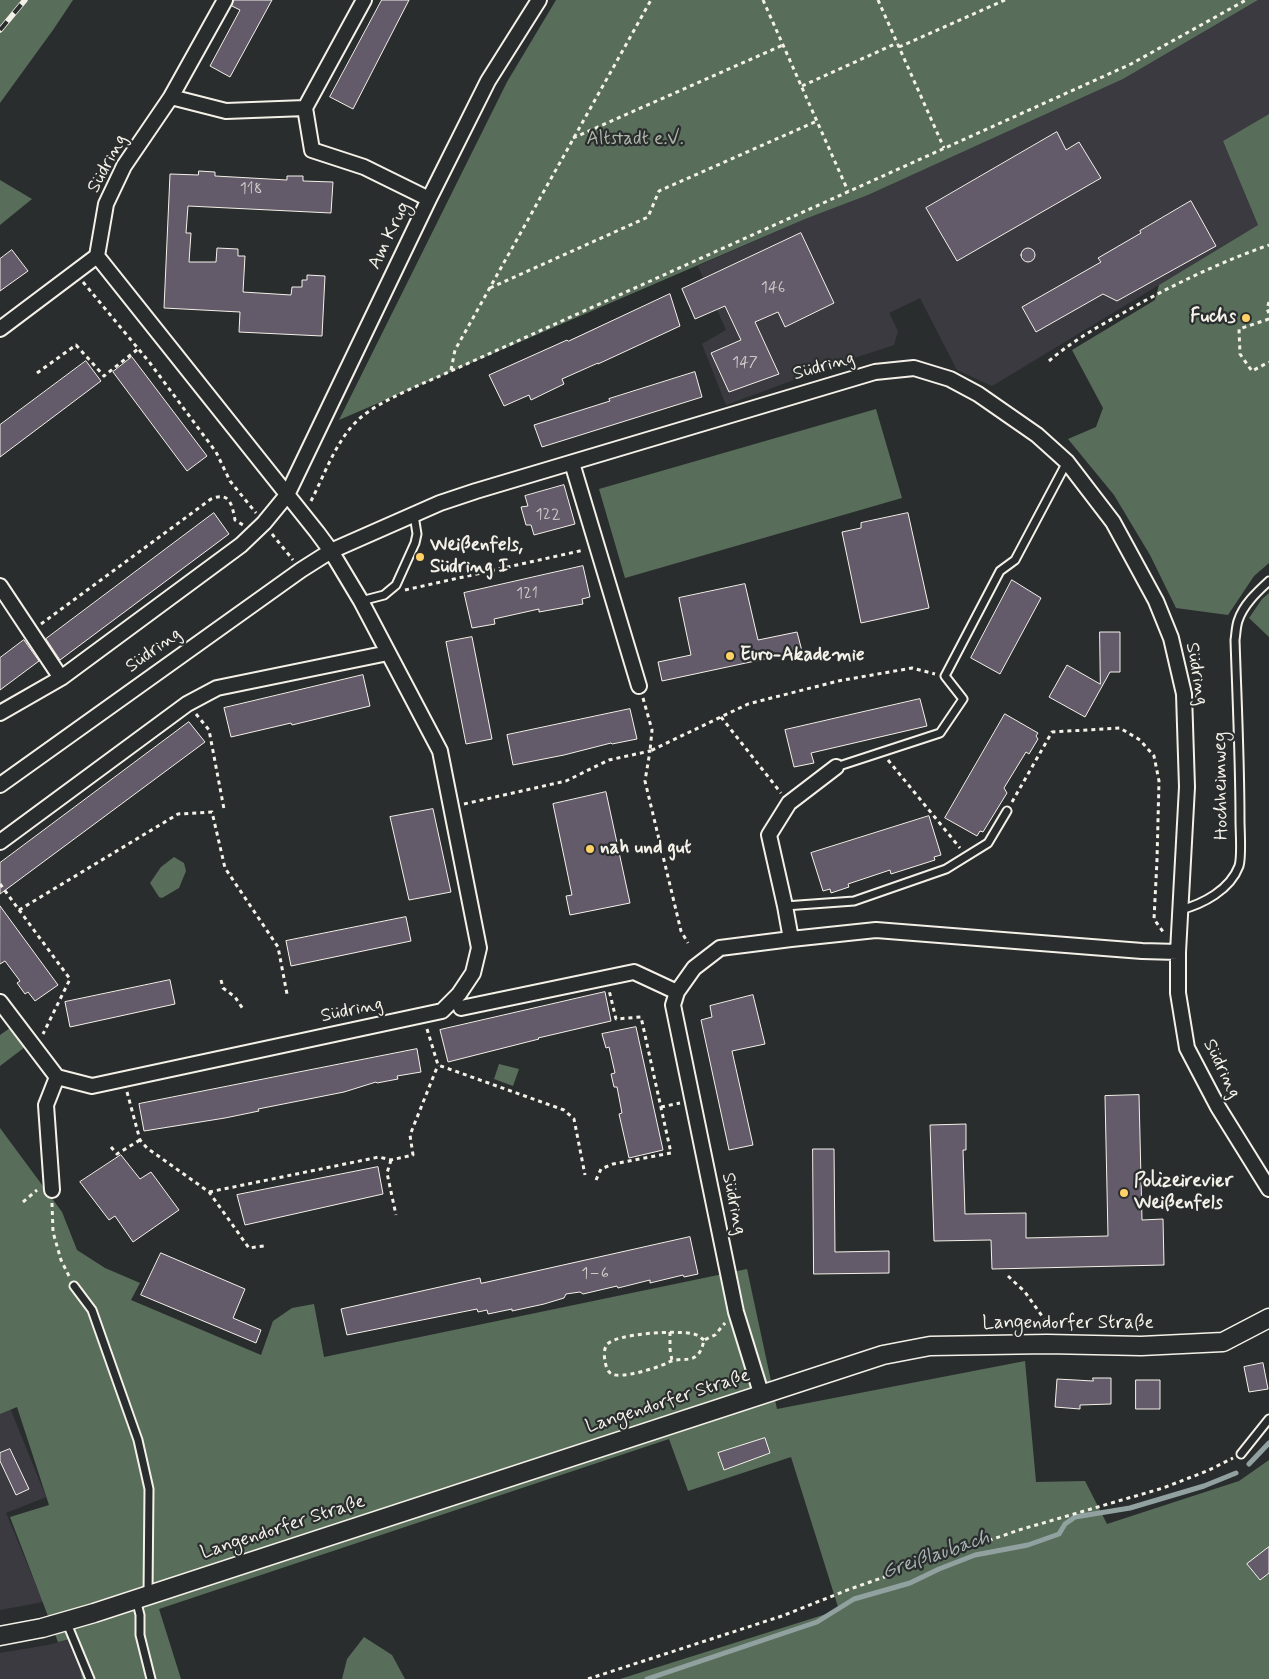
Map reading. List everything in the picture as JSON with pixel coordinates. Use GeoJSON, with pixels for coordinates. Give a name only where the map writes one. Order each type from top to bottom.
{"type":"FeatureCollection","features":[{"type":"Feature","properties":{"kind":"street","name":"Südring"},"geometry":{"type":"LineString","coordinates":[[57,1077],[92,1086],[442,1011],[460,994],[473,973],[479,948],[440,751],[361,601],[331,551],[304,515],[97,256],[106,204],[120,173],[171,97],[225,0]]}},
{"type":"Feature","properties":{"kind":"street"},"geometry":{"type":"LineString","coordinates":[[364,0],[305,108],[312,150],[364,167],[429,199]]}},
{"type":"Feature","properties":{"kind":"street","name":"Am Krug"},"geometry":{"type":"LineString","coordinates":[[287,495],[429,199],[488,81],[539,0]]}},
{"type":"Feature","properties":{"kind":"street"},"geometry":{"type":"LineString","coordinates":[[171,97],[226,111],[305,108]]}},
{"type":"Feature","properties":{"kind":"street"},"geometry":{"type":"LineString","coordinates":[[0,329],[97,256]]}},
{"type":"Feature","properties":{"kind":"street","name":"Südring"},"geometry":{"type":"LineString","coordinates":[[0,785],[301,570],[331,551],[414,515],[476,491],[876,372],[914,368],[950,379],[978,394],[1037,435],[1067,462],[1113,522],[1156,602],[1171,638],[1185,703],[1187,787],[1178,952],[1178,993],[1187,1048],[1218,1107],[1269,1189]]}},
{"type":"Feature","properties":{"kind":"street"},"geometry":{"type":"LineString","coordinates":[[572,463],[639,686]]}},
{"type":"Feature","properties":{"kind":"street","name":"Südring"},"geometry":{"type":"LineString","coordinates":[[0,714],[61,678],[241,545],[287,495]]}},
{"type":"Feature","properties":{"kind":"street"},"geometry":{"type":"LineString","coordinates":[[0,586],[61,678]]}},
{"type":"Feature","properties":{"kind":"street"},"geometry":{"type":"LineString","coordinates":[[0,842],[187,704],[218,688],[388,653]]}},
{"type":"Feature","properties":{"kind":"street"},"geometry":{"type":"LineString","coordinates":[[791,938],[769,835],[789,803],[836,767]]}},
{"type":"Feature","properties":{"kind":"street"},"geometry":{"type":"LineString","coordinates":[[461,1008],[634,972],[677,992],[694,968],[720,948],[791,938],[876,930],[1142,951],[1178,952]]}},
{"type":"Feature","properties":{"kind":"street","name":"Südring"},"geometry":{"type":"LineString","coordinates":[[677,992],[673,1005],[736,1312],[761,1393]]}},
{"type":"Feature","properties":{"kind":"street"},"geometry":{"type":"LineString","coordinates":[[0,1002],[57,1077],[46,1105],[52,1190]]}},
{"type":"Feature","properties":{"kind":"street","name":"Langendorfer Straße"},"geometry":{"type":"LineString","coordinates":[[0,1636],[42,1628],[94,1613],[761,1393],[883,1355],[930,1346],[1047,1344],[1141,1346],[1224,1342],[1269,1318]]}},
{"type":"Feature","properties":{"kind":"lane"},"geometry":{"type":"LineString","coordinates":[[836,767],[940,733],[963,699],[945,676],[1000,571],[1015,560],[1067,462]]}},
{"type":"Feature","properties":{"kind":"lane"},"geometry":{"type":"LineString","coordinates":[[361,601],[384,595],[396,585],[415,543],[414,515]]}},
{"type":"Feature","properties":{"kind":"lane","name":"Hochheimweg"},"geometry":{"type":"LineString","coordinates":[[1180,910],[1196,906],[1210,898],[1231,880],[1239,864],[1240,796],[1235,640],[1238,621],[1245,608],[1254,595],[1269,581]]}},
{"type":"Feature","properties":{"kind":"lane"},"geometry":{"type":"LineString","coordinates":[[785,906],[854,900],[946,869],[988,842],[1007,810]]}},
{"type":"Feature","properties":{"kind":"lane"},"geometry":{"type":"LineString","coordinates":[[74,1286],[92,1310],[138,1440],[149,1489],[140,1635],[151,1679]]}},
{"type":"Feature","properties":{"kind":"lane"},"geometry":{"type":"LineString","coordinates":[[1241,1454],[1269,1419]]}},
{"type":"Feature","properties":{"kind":"lane"},"geometry":{"type":"LineString","coordinates":[[66,1621],[90,1679]]}},
{"type":"Feature","properties":{"kind":"path"},"geometry":{"type":"LineString","coordinates":[[451,370],[454,350],[650,0]]}},
{"type":"Feature","properties":{"kind":"path"},"geometry":{"type":"LineString","coordinates":[[763,0],[848,191]]}},
{"type":"Feature","properties":{"kind":"path"},"geometry":{"type":"LineString","coordinates":[[878,0],[944,148]]}},
{"type":"Feature","properties":{"kind":"path"},"geometry":{"type":"LineString","coordinates":[[802,86],[1005,0]]}},
{"type":"Feature","properties":{"kind":"path"},"geometry":{"type":"LineString","coordinates":[[304,515],[342,439],[360,418],[384,403],[451,370],[1131,64],[1246,0]]}},
{"type":"Feature","properties":{"kind":"path"},"geometry":{"type":"LineString","coordinates":[[573,138],[783,45]]}},
{"type":"Feature","properties":{"kind":"path"},"geometry":{"type":"LineString","coordinates":[[489,288],[648,217],[659,191],[817,121]]}},
{"type":"Feature","properties":{"kind":"path"},"geometry":{"type":"LineString","coordinates":[[1049,361],[1064,348],[1177,282],[1269,245]]}},
{"type":"Feature","properties":{"kind":"path"},"geometry":{"type":"LineString","coordinates":[[75,272],[138,349],[216,452],[230,480],[301,570]]}},
{"type":"Feature","properties":{"kind":"path"},"geometry":{"type":"LineString","coordinates":[[1269,302],[1266,309],[1269,313]]}},
{"type":"Feature","properties":{"kind":"path"},"geometry":{"type":"LineString","coordinates":[[1269,319],[1239,330],[1240,354],[1252,371],[1269,362]]}},
{"type":"Feature","properties":{"kind":"path"},"geometry":{"type":"LineString","coordinates":[[37,373],[76,345],[104,376],[138,349]]}},
{"type":"Feature","properties":{"kind":"path"},"geometry":{"type":"LineString","coordinates":[[30,632],[210,499],[222,496],[227,499],[231,503],[235,520],[239,524],[250,525],[262,521]]}},
{"type":"Feature","properties":{"kind":"path"},"geometry":{"type":"LineString","coordinates":[[384,595],[597,547]]}},
{"type":"Feature","properties":{"kind":"path"},"geometry":{"type":"LineString","coordinates":[[451,807],[566,781],[609,760],[650,751],[748,704],[838,681],[912,668],[945,676]]}},
{"type":"Feature","properties":{"kind":"path"},"geometry":{"type":"LineString","coordinates":[[639,686],[652,730],[644,781],[681,931],[688,943]]}},
{"type":"Feature","properties":{"kind":"path"},"geometry":{"type":"LineString","coordinates":[[187,704],[210,730],[224,809]]}},
{"type":"Feature","properties":{"kind":"path"},"geometry":{"type":"LineString","coordinates":[[721,717],[789,803]]}},
{"type":"Feature","properties":{"kind":"path"},"geometry":{"type":"LineString","coordinates":[[1007,810],[1052,732],[1120,728],[1140,740],[1154,756],[1158,781],[1158,860],[1154,919],[1178,952]]}},
{"type":"Feature","properties":{"kind":"path"},"geometry":{"type":"LineString","coordinates":[[882,752],[967,857]]}},
{"type":"Feature","properties":{"kind":"path"},"geometry":{"type":"LineString","coordinates":[[20,910],[178,814],[212,812],[225,868],[278,947],[287,994]]}},
{"type":"Feature","properties":{"kind":"path"},"geometry":{"type":"LineString","coordinates":[[0,884],[70,979],[36,1048]]}},
{"type":"Feature","properties":{"kind":"path"},"geometry":{"type":"LineString","coordinates":[[596,1180],[601,1169],[613,1164],[672,1153],[642,1017],[616,1019],[606,978]]}},
{"type":"Feature","properties":{"kind":"path"},"geometry":{"type":"LineString","coordinates":[[221,980],[224,988],[235,997],[242,1009]]}},
{"type":"Feature","properties":{"kind":"path"},"geometry":{"type":"LineString","coordinates":[[209,1192],[379,1157],[391,1160],[414,1155],[410,1135],[438,1065],[422,1015]]}},
{"type":"Feature","properties":{"kind":"path"},"geometry":{"type":"LineString","coordinates":[[438,1065],[564,1110],[574,1119],[585,1175]]}},
{"type":"Feature","properties":{"kind":"path"},"geometry":{"type":"LineString","coordinates":[[124,1079],[140,1140],[147,1148],[209,1192],[249,1248],[264,1246]]}},
{"type":"Feature","properties":{"kind":"path"},"geometry":{"type":"LineString","coordinates":[[111,1147],[117,1154],[140,1140]]}},
{"type":"Feature","properties":{"kind":"path"},"geometry":{"type":"LineString","coordinates":[[391,1160],[387,1173],[396,1216]]}},
{"type":"Feature","properties":{"kind":"path"},"geometry":{"type":"LineString","coordinates":[[52,1190],[53,1232],[61,1260],[74,1286]]}},
{"type":"Feature","properties":{"kind":"path"},"geometry":{"type":"LineString","coordinates":[[1008,1276],[1025,1292],[1047,1324],[1047,1344]]}},
{"type":"Feature","properties":{"kind":"path"},"geometry":{"type":"LineString","coordinates":[[704,1340],[721,1330],[736,1312]]}},
{"type":"Feature","properties":{"kind":"path"},"geometry":{"type":"LineString","coordinates":[[652,1332],[696,1334],[704,1340],[703,1346],[694,1358],[687,1361],[672,1361],[648,1371],[613,1375],[608,1372],[605,1364],[604,1354],[606,1346],[610,1341],[652,1332]]}},
{"type":"Feature","properties":{"kind":"path"},"geometry":{"type":"LineString","coordinates":[[670,1332],[672,1361]]}},
{"type":"Feature","properties":{"kind":"path"},"geometry":{"type":"LineString","coordinates":[[588,1679],[782,1616],[850,1589],[1018,1530],[1164,1488],[1207,1471],[1241,1454]]}},
{"type":"Feature","properties":{"kind":"shaded area"},"geometry":{"type":"Polygon","coordinates":[[[1258,0],[1269,0],[1269,114],[1223,141],[1258,225],[992,386],[957,370],[920,298],[889,313],[898,331],[894,345],[726,405],[702,344],[726,330],[698,266],[805,219],[868,195],[1123,79],[1258,0]]]}},
{"type":"Feature","properties":{"kind":"shaded area"},"geometry":{"type":"Polygon","coordinates":[[[6,1398],[46,1497],[6,1513],[43,1602],[0,1610],[0,1401],[6,1398]]]}},
{"type":"Feature","properties":{"kind":"shaded area"},"geometry":{"type":"Polygon","coordinates":[[[74,1638],[82,1679],[0,1679],[0,1653],[48,1645],[74,1638]]]}},
{"type":"Feature","properties":{"kind":"green space"},"geometry":{"type":"Polygon","coordinates":[[[0,0],[73,0],[0,103],[0,0]]]}},
{"type":"Feature","properties":{"kind":"green space","name":"Altstadt e.V."},"geometry":{"type":"Polygon","coordinates":[[[556,0],[1258,0],[1123,79],[868,195],[805,219],[339,420],[507,82],[556,0]]]}},
{"type":"Feature","properties":{"kind":"green space"},"geometry":{"type":"Polygon","coordinates":[[[1269,114],[1269,563],[1254,576],[1228,615],[1176,608],[1150,555],[1114,495],[1068,439],[1096,427],[1103,408],[1072,350],[1155,300],[1159,285],[1258,225],[1223,141],[1269,114]]]}},
{"type":"Feature","properties":{"kind":"green space"},"geometry":{"type":"Polygon","coordinates":[[[0,180],[32,199],[0,225],[0,180]]]}},
{"type":"Feature","properties":{"kind":"green space"},"geometry":{"type":"Polygon","coordinates":[[[876,409],[902,498],[625,578],[599,489],[876,409]]]}},
{"type":"Feature","properties":{"kind":"green space"},"geometry":{"type":"Polygon","coordinates":[[[1269,593],[1269,637],[1249,618],[1262,599],[1269,593]]]}},
{"type":"Feature","properties":{"kind":"green space"},"geometry":{"type":"Polygon","coordinates":[[[174,857],[184,863],[186,871],[179,888],[162,898],[159,897],[150,883],[161,867],[174,857]]]}},
{"type":"Feature","properties":{"kind":"green space"},"geometry":{"type":"Polygon","coordinates":[[[10,1028],[25,1047],[0,1066],[0,1035],[10,1028]]]}},
{"type":"Feature","properties":{"kind":"green space"},"geometry":{"type":"Polygon","coordinates":[[[499,1064],[519,1069],[513,1086],[494,1079],[499,1064]]]}},
{"type":"Feature","properties":{"kind":"green space"},"geometry":{"type":"Polygon","coordinates":[[[0,1128],[62,1212],[77,1250],[105,1268],[140,1283],[131,1300],[261,1355],[273,1321],[292,1308],[314,1304],[324,1357],[747,1269],[777,1409],[1025,1361],[1036,1482],[1085,1481],[1107,1524],[1239,1481],[1269,1460],[1269,1679],[620,1679],[839,1610],[791,1457],[688,1491],[669,1439],[159,1609],[181,1679],[82,1679],[74,1638],[58,1642],[10,1517],[49,1505],[17,1407],[0,1414],[0,1128]]]}},
{"type":"Feature","properties":{"kind":"green space"},"geometry":{"type":"Polygon","coordinates":[[[364,1637],[392,1655],[405,1679],[342,1679],[347,1659],[364,1637]]]}},
{"type":"Feature","properties":{"kind":"building"},"geometry":{"type":"Polygon","coordinates":[[[234,0],[272,0],[230,77],[210,66],[240,10],[232,6],[234,0]]]}},
{"type":"Feature","properties":{"kind":"building"},"geometry":{"type":"Polygon","coordinates":[[[382,0],[409,0],[353,109],[330,97],[382,0]]]}},
{"type":"Feature","properties":{"kind":"building"},"geometry":{"type":"Polygon","coordinates":[[[1057,132],[1066,150],[1079,142],[1101,178],[957,261],[926,208],[1057,132]]]}},
{"type":"Feature","properties":{"kind":"building"},"geometry":{"type":"Polygon","coordinates":[[[199,171],[215,172],[215,176],[287,180],[287,176],[303,176],[303,181],[333,182],[331,213],[188,206],[186,233],[191,233],[189,262],[216,262],[217,248],[238,249],[238,256],[245,256],[243,292],[291,295],[292,287],[302,287],[302,280],[307,280],[307,275],[325,276],[322,336],[239,332],[240,312],[164,308],[170,174],[198,175],[199,171]]]}},
{"type":"Feature","properties":{"kind":"building"},"geometry":{"type":"Polygon","coordinates":[[[1191,201],[1216,246],[1117,301],[1103,294],[1036,332],[1022,307],[1101,262],[1098,258],[1191,201]]]}},
{"type":"Feature","properties":{"kind":"building"},"geometry":{"type":"Polygon","coordinates":[[[801,233],[834,303],[785,327],[778,312],[755,322],[779,374],[729,392],[711,353],[741,340],[725,306],[695,319],[682,289],[801,233]]]}},
{"type":"Feature","properties":{"kind":"building"},"geometry":{"type":"Polygon","coordinates":[[[1025,248],[1031,248],[1035,255],[1031,262],[1025,262],[1021,258],[1021,252],[1025,248]]]}},
{"type":"Feature","properties":{"kind":"building"},"geometry":{"type":"Polygon","coordinates":[[[12,250],[28,271],[0,291],[0,259],[12,250]]]}},
{"type":"Feature","properties":{"kind":"building"},"geometry":{"type":"Polygon","coordinates":[[[670,294],[680,326],[562,379],[564,384],[531,400],[529,395],[504,406],[489,375],[670,294]]]}},
{"type":"Feature","properties":{"kind":"building"},"geometry":{"type":"Polygon","coordinates":[[[132,357],[207,456],[187,471],[113,372],[132,357]]]}},
{"type":"Feature","properties":{"kind":"building"},"geometry":{"type":"Polygon","coordinates":[[[86,361],[101,381],[0,457],[0,425],[86,361]]]}},
{"type":"Feature","properties":{"kind":"building"},"geometry":{"type":"Polygon","coordinates":[[[695,372],[702,397],[542,447],[534,425],[695,372]]]}},
{"type":"Feature","properties":{"kind":"building"},"geometry":{"type":"Polygon","coordinates":[[[564,485],[575,524],[534,535],[531,525],[526,525],[521,507],[528,506],[525,496],[564,485]]]}},
{"type":"Feature","properties":{"kind":"building"},"geometry":{"type":"Polygon","coordinates":[[[214,513],[229,534],[60,660],[46,639],[214,513]]]}},
{"type":"Feature","properties":{"kind":"building"},"geometry":{"type":"Polygon","coordinates":[[[908,513],[929,608],[861,623],[842,532],[861,528],[861,523],[908,513]]]}},
{"type":"Feature","properties":{"kind":"building"},"geometry":{"type":"Polygon","coordinates":[[[583,566],[590,597],[582,599],[583,604],[539,612],[539,609],[494,619],[495,624],[472,628],[464,593],[583,566]]]}},
{"type":"Feature","properties":{"kind":"building"},"geometry":{"type":"Polygon","coordinates":[[[1012,580],[1041,598],[1000,674],[971,658],[1012,580]]]}},
{"type":"Feature","properties":{"kind":"building"},"geometry":{"type":"Polygon","coordinates":[[[745,584],[758,640],[797,632],[802,651],[662,681],[658,662],[691,655],[679,598],[745,584]]]}},
{"type":"Feature","properties":{"kind":"building"},"geometry":{"type":"Polygon","coordinates":[[[1100,632],[1120,632],[1120,672],[1110,672],[1085,717],[1049,697],[1067,665],[1100,684],[1100,632]]]}},
{"type":"Feature","properties":{"kind":"building"},"geometry":{"type":"Polygon","coordinates":[[[472,637],[492,739],[466,744],[446,642],[472,637]]]}},
{"type":"Feature","properties":{"kind":"building"},"geometry":{"type":"Polygon","coordinates":[[[24,640],[39,661],[0,690],[0,658],[24,640]]]}},
{"type":"Feature","properties":{"kind":"building"},"geometry":{"type":"Polygon","coordinates":[[[363,675],[370,706],[292,725],[291,723],[231,737],[224,708],[363,675]]]}},
{"type":"Feature","properties":{"kind":"building"},"geometry":{"type":"Polygon","coordinates":[[[920,699],[927,726],[811,753],[814,763],[794,767],[785,730],[920,699]]]}},
{"type":"Feature","properties":{"kind":"building"},"geometry":{"type":"Polygon","coordinates":[[[630,709],[637,739],[513,765],[507,735],[630,709]]]}},
{"type":"Feature","properties":{"kind":"building"},"geometry":{"type":"Polygon","coordinates":[[[1005,714],[1038,733],[1036,736],[1038,739],[1029,754],[1026,752],[1004,788],[1007,793],[983,832],[980,831],[977,836],[945,818],[1005,714]]]}},
{"type":"Feature","properties":{"kind":"building"},"geometry":{"type":"Polygon","coordinates":[[[189,722],[205,742],[0,894],[0,863],[189,722]]]}},
{"type":"Feature","properties":{"kind":"building","name":"nah und gut"},"geometry":{"type":"Polygon","coordinates":[[[606,792],[630,903],[570,915],[566,896],[572,895],[553,804],[606,792]]]}},
{"type":"Feature","properties":{"kind":"building"},"geometry":{"type":"Polygon","coordinates":[[[433,809],[451,892],[409,900],[390,817],[433,809]]]}},
{"type":"Feature","properties":{"kind":"building"},"geometry":{"type":"Polygon","coordinates":[[[929,816],[941,855],[934,857],[935,860],[891,874],[890,870],[848,884],[849,887],[831,893],[830,889],[823,891],[811,853],[929,816]]]}},
{"type":"Feature","properties":{"kind":"building"},"geometry":{"type":"Polygon","coordinates":[[[0,906],[58,985],[35,1001],[28,992],[25,994],[17,983],[20,981],[5,961],[0,964],[0,906]]]}},
{"type":"Feature","properties":{"kind":"building"},"geometry":{"type":"Polygon","coordinates":[[[406,917],[411,941],[291,966],[286,941],[406,917]]]}},
{"type":"Feature","properties":{"kind":"building"},"geometry":{"type":"Polygon","coordinates":[[[170,980],[175,1004],[70,1027],[65,1002],[170,980]]]}},
{"type":"Feature","properties":{"kind":"building"},"geometry":{"type":"Polygon","coordinates":[[[605,992],[611,1021],[448,1062],[440,1030],[605,992]]]}},
{"type":"Feature","properties":{"kind":"building"},"geometry":{"type":"Polygon","coordinates":[[[753,995],[765,1044],[732,1051],[753,1145],[729,1150],[701,1020],[712,1017],[710,1006],[753,995]]]}},
{"type":"Feature","properties":{"kind":"building"},"geometry":{"type":"Polygon","coordinates":[[[636,1027],[663,1150],[629,1158],[619,1114],[622,1113],[617,1087],[614,1087],[611,1074],[615,1073],[609,1047],[606,1048],[602,1034],[636,1027]]]}},
{"type":"Feature","properties":{"kind":"building"},"geometry":{"type":"Polygon","coordinates":[[[417,1049],[421,1072],[397,1076],[398,1079],[376,1082],[344,1092],[258,1109],[259,1111],[225,1118],[144,1131],[139,1104],[417,1049]]]}},
{"type":"Feature","properties":{"kind":"building","name":"Polizeirevier Weißenfels"},"geometry":{"type":"Polygon","coordinates":[[[1139,1095],[1142,1220],[1163,1219],[1164,1265],[992,1269],[991,1240],[934,1241],[930,1125],[966,1124],[966,1150],[963,1150],[965,1214],[1026,1213],[1026,1238],[1108,1236],[1105,1096],[1139,1095]]]}},
{"type":"Feature","properties":{"kind":"building"},"geometry":{"type":"Polygon","coordinates":[[[813,1149],[834,1149],[835,1252],[889,1251],[889,1273],[814,1274],[813,1149]]]}},
{"type":"Feature","properties":{"kind":"building"},"geometry":{"type":"Polygon","coordinates":[[[121,1155],[140,1179],[151,1172],[179,1210],[133,1242],[115,1216],[109,1220],[80,1182],[121,1155]]]}},
{"type":"Feature","properties":{"kind":"building"},"geometry":{"type":"Polygon","coordinates":[[[378,1167],[383,1194],[245,1225],[237,1195],[378,1167]]]}},
{"type":"Feature","properties":{"kind":"building"},"geometry":{"type":"Polygon","coordinates":[[[690,1237],[698,1274],[684,1277],[683,1275],[650,1283],[650,1280],[583,1294],[580,1292],[566,1294],[564,1298],[512,1311],[512,1309],[488,1314],[487,1310],[478,1312],[477,1309],[347,1335],[341,1309],[480,1278],[481,1283],[690,1237]]]}},
{"type":"Feature","properties":{"kind":"building"},"geometry":{"type":"Polygon","coordinates":[[[161,1253],[245,1289],[233,1318],[261,1330],[256,1343],[141,1295],[161,1253]]]}},
{"type":"Feature","properties":{"kind":"building"},"geometry":{"type":"Polygon","coordinates":[[[1263,1363],[1268,1389],[1249,1392],[1244,1367],[1263,1363]]]}},
{"type":"Feature","properties":{"kind":"building"},"geometry":{"type":"Polygon","coordinates":[[[1093,1378],[1111,1378],[1111,1404],[1080,1405],[1080,1409],[1055,1407],[1057,1379],[1093,1381],[1093,1378]]]}},
{"type":"Feature","properties":{"kind":"building"},"geometry":{"type":"Polygon","coordinates":[[[1136,1380],[1160,1380],[1160,1409],[1136,1409],[1136,1380]]]}},
{"type":"Feature","properties":{"kind":"building"},"geometry":{"type":"Polygon","coordinates":[[[765,1438],[770,1453],[724,1470],[718,1453],[765,1438]]]}},
{"type":"Feature","properties":{"kind":"building"},"geometry":{"type":"Polygon","coordinates":[[[10,1449],[29,1489],[16,1495],[0,1461],[0,1453],[10,1449]]]}},
{"type":"Feature","properties":{"kind":"building"},"geometry":{"type":"Polygon","coordinates":[[[1269,1547],[1269,1573],[1260,1580],[1247,1564],[1269,1547]]]}},
{"type":"Feature","properties":{"kind":"waterway","name":"Greißlaubach"},"geometry":{"type":"LineString","coordinates":[[1249,1464],[1269,1443]]}},
{"type":"Feature","properties":{"kind":"waterway","name":"Greißlaubach"},"geometry":{"type":"LineString","coordinates":[[647,1679],[817,1622],[854,1599],[910,1583],[975,1555],[1028,1545],[1059,1534],[1065,1524],[1075,1517],[1130,1508],[1204,1486],[1236,1473]]}},
{"type":"Feature","properties":{"kind":"railway"},"geometry":{"type":"LineString","coordinates":[[0,30],[25,0]]}},
{"type":"Feature","properties":{"kind":"place","name":"Fuchs"},"geometry":{"type":"Point","coordinates":[1246,318]}},
{"type":"Feature","properties":{"kind":"place","name":"Weißenfels, Südring I"},"geometry":{"type":"Point","coordinates":[420,557]}},
{"type":"Feature","properties":{"kind":"place","name":"Euro-Akademie"},"geometry":{"type":"Point","coordinates":[730,656]}},
{"type":"Feature","properties":{"kind":"place","name":"nah und gut"},"geometry":{"type":"Point","coordinates":[590,849]}},
{"type":"Feature","properties":{"kind":"place","name":"Polizeirevier Weißenfels"},"geometry":{"type":"Point","coordinates":[1124,1193]}}]}
